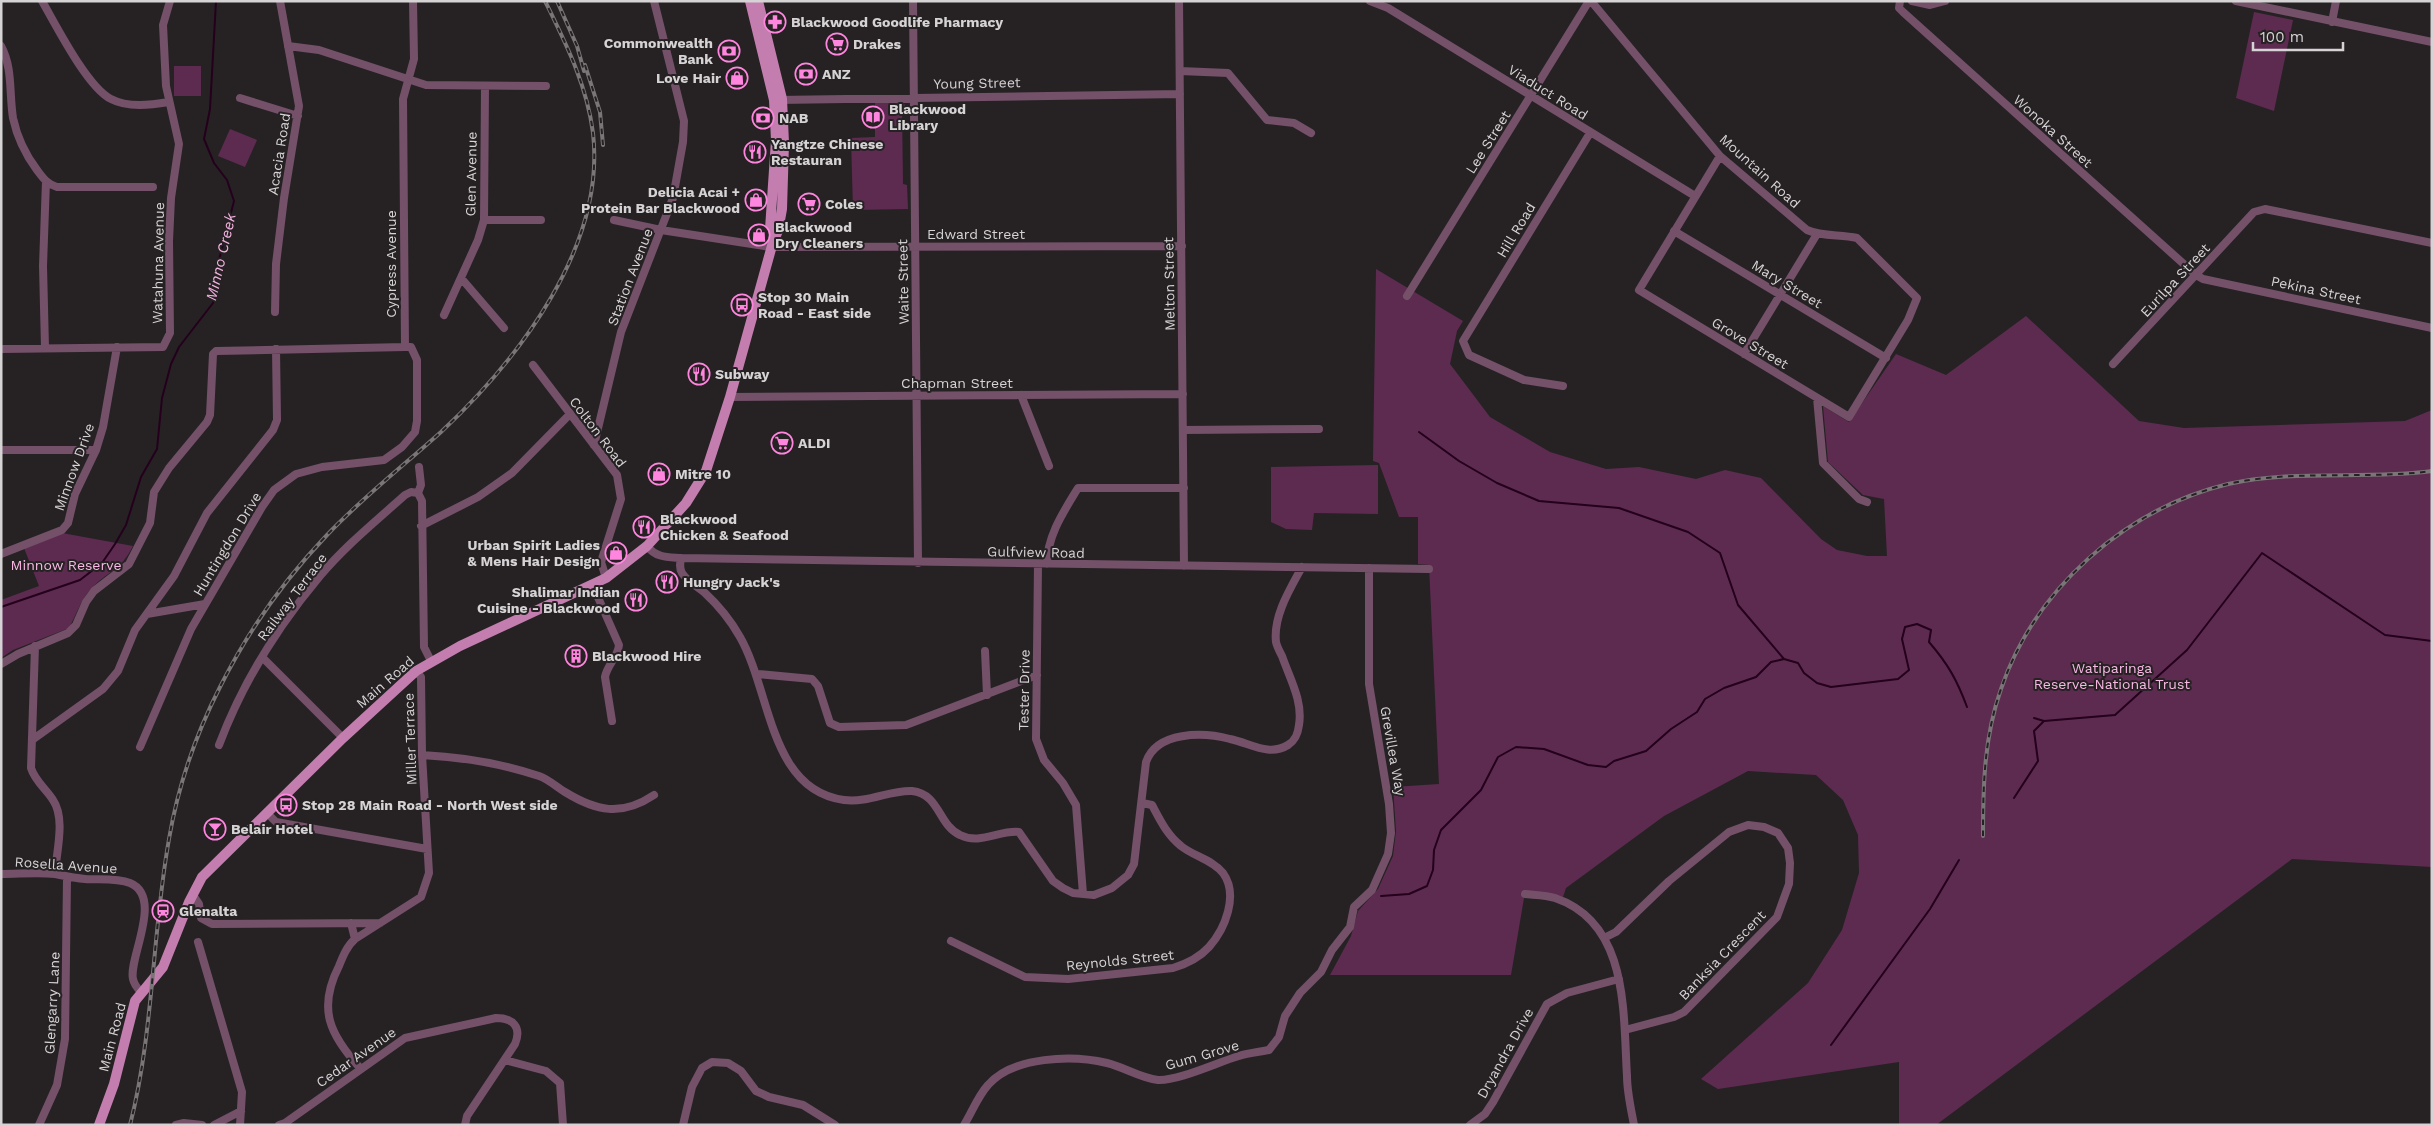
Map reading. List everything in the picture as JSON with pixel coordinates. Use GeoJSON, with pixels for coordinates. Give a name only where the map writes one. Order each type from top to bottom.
{"type":"FeatureCollection","features":[{"type":"Feature","properties":{"kind":"main road","name":"Main Road"},"geometry":{"type":"LineString","coordinates":[[750,1],[778,100]]}},
{"type":"Feature","properties":{"kind":"main road","name":"Main Road"},"geometry":{"type":"LineString","coordinates":[[99,1125],[114,1084],[135,1001],[163,967],[202,878],[343,738],[416,670],[431,661],[593,586],[606,578],[647,546],[686,503],[706,470],[730,397],[772,244],[770,230],[778,100],[758,1]]}},
{"type":"Feature","properties":{"kind":"street"},"geometry":{"type":"LineString","coordinates":[[42,1],[81,66],[102,94],[126,104],[169,102]]}},
{"type":"Feature","properties":{"kind":"street","name":"Watahuna Avenue"},"geometry":{"type":"LineString","coordinates":[[117,347],[163,346],[170,333],[169,241],[171,198],[179,144],[169,102],[163,24],[170,1]]}},
{"type":"Feature","properties":{"kind":"street","name":"Acacia Road"},"geometry":{"type":"LineString","coordinates":[[275,312],[276,264],[284,198],[299,106],[280,1]]}},
{"type":"Feature","properties":{"kind":"street","name":"Cypress Avenue"},"geometry":{"type":"LineString","coordinates":[[405,347],[402,99],[414,59],[414,1]]}},
{"type":"Feature","properties":{"kind":"street","name":"Station Avenue"},"geometry":{"type":"LineString","coordinates":[[594,445],[621,332],[661,230],[677,182],[683,142],[684,121],[654,1]]}},
{"type":"Feature","properties":{"kind":"street","name":"Waite Street"},"geometry":{"type":"LineString","coordinates":[[913,1],[918,563]]}},
{"type":"Feature","properties":{"kind":"street","name":"Melton Street"},"geometry":{"type":"LineString","coordinates":[[1179,1],[1184,566]]}},
{"type":"Feature","properties":{"kind":"street","name":"Viaduct Road"},"geometry":{"type":"LineString","coordinates":[[1370,1],[1386,5],[1590,133],[1695,196]]}},
{"type":"Feature","properties":{"kind":"street","name":"Lee Street"},"geometry":{"type":"LineString","coordinates":[[1407,296],[1590,1]]}},
{"type":"Feature","properties":{"kind":"street","name":"Mountain Road"},"geometry":{"type":"LineString","coordinates":[[1590,1],[1720,156],[1807,230],[1817,234]]}},
{"type":"Feature","properties":{"kind":"street","name":"Wonoka Street"},"geometry":{"type":"LineString","coordinates":[[1900,1],[1902,12],[2196,275]]}},
{"type":"Feature","properties":{"kind":"street"},"geometry":{"type":"LineString","coordinates":[[1912,1],[1930,5],[1945,1]]}},
{"type":"Feature","properties":{"kind":"street"},"geometry":{"type":"LineString","coordinates":[[2236,1],[2432,42]]}},
{"type":"Feature","properties":{"kind":"street"},"geometry":{"type":"LineString","coordinates":[[2332,22],[2336,1]]}},
{"type":"Feature","properties":{"kind":"street"},"geometry":{"type":"LineString","coordinates":[[1,46],[7,58],[13,117],[18,135],[25,153],[46,181],[57,187],[153,187]]}},
{"type":"Feature","properties":{"kind":"street"},"geometry":{"type":"LineString","coordinates":[[288,46],[319,50],[426,85],[546,86]]}},
{"type":"Feature","properties":{"kind":"street"},"geometry":{"type":"LineString","coordinates":[[1180,70],[1228,72],[1266,120],[1294,123],[1311,133]]}},
{"type":"Feature","properties":{"kind":"street","name":"Glen Avenue"},"geometry":{"type":"LineString","coordinates":[[444,315],[484,220],[485,86]]}},
{"type":"Feature","properties":{"kind":"street","name":"Young Street"},"geometry":{"type":"LineString","coordinates":[[778,100],[914,96],[1180,94]]}},
{"type":"Feature","properties":{"kind":"street"},"geometry":{"type":"LineString","coordinates":[[240,98],[298,116]]}},
{"type":"Feature","properties":{"kind":"street","name":"Hill Road"},"geometry":{"type":"LineString","coordinates":[[1564,386],[1524,380],[1496,368],[1469,355],[1463,341],[1590,133]]}},
{"type":"Feature","properties":{"kind":"street"},"geometry":{"type":"LineString","coordinates":[[1674,231],[1720,156]]}},
{"type":"Feature","properties":{"kind":"street"},"geometry":{"type":"LineString","coordinates":[[45,348],[43,266],[46,181]]}},
{"type":"Feature","properties":{"kind":"street","name":"Eurilpa Street"},"geometry":{"type":"LineString","coordinates":[[2114,364],[2254,212],[2265,209],[2432,244]]}},
{"type":"Feature","properties":{"kind":"street"},"geometry":{"type":"LineString","coordinates":[[484,220],[541,220]]}},
{"type":"Feature","properties":{"kind":"street","name":"Edward Street"},"geometry":{"type":"LineString","coordinates":[[614,220],[661,230],[772,244],[915,247],[1182,246]]}},
{"type":"Feature","properties":{"kind":"street","name":"Grove Street"},"geometry":{"type":"LineString","coordinates":[[1674,231],[1639,290],[1849,418],[1886,358]]}},
{"type":"Feature","properties":{"kind":"street","name":"Mary Street"},"geometry":{"type":"LineString","coordinates":[[1674,231],[1886,358]]}},
{"type":"Feature","properties":{"kind":"street"},"geometry":{"type":"LineString","coordinates":[[1744,354],[1817,234],[1847,235],[1857,238],[1917,298],[1908,320],[1886,358]]}},
{"type":"Feature","properties":{"kind":"street","name":"Pekina Street"},"geometry":{"type":"LineString","coordinates":[[2196,275],[2203,279],[2432,328]]}},
{"type":"Feature","properties":{"kind":"street"},"geometry":{"type":"LineString","coordinates":[[461,278],[504,328]]}},
{"type":"Feature","properties":{"kind":"street"},"geometry":{"type":"LineString","coordinates":[[1,349],[117,347]]}},
{"type":"Feature","properties":{"kind":"street","name":"Minnow Drive"},"geometry":{"type":"LineString","coordinates":[[1,554],[62,530],[68,523],[75,494],[96,450],[104,427],[117,347]]}},
{"type":"Feature","properties":{"kind":"street"},"geometry":{"type":"LineString","coordinates":[[1,664],[35,646],[68,633],[76,625],[86,602],[94,591],[131,560],[150,523],[154,492],[169,468],[207,422],[210,415],[213,354],[220,350],[405,347]]}},
{"type":"Feature","properties":{"kind":"street","name":"Huntingdon Drive"},"geometry":{"type":"LineString","coordinates":[[140,747],[191,629],[274,490],[296,474],[322,467],[384,460],[409,440],[415,432],[417,421],[417,360],[411,347],[405,347]]}},
{"type":"Feature","properties":{"kind":"street"},"geometry":{"type":"LineString","coordinates":[[32,740],[108,684],[118,671],[135,630],[174,576],[207,513],[273,430],[277,420],[276,349]]}},
{"type":"Feature","properties":{"kind":"street","name":"Colton Road"},"geometry":{"type":"LineString","coordinates":[[533,365],[617,475],[621,498],[601,562],[606,578]]}},
{"type":"Feature","properties":{"kind":"street","name":"Chapman Street"},"geometry":{"type":"LineString","coordinates":[[730,397],[1183,394]]}},
{"type":"Feature","properties":{"kind":"street"},"geometry":{"type":"LineString","coordinates":[[1021,395],[1049,466]]}},
{"type":"Feature","properties":{"kind":"street"},"geometry":{"type":"LineString","coordinates":[[1817,398],[1823,463],[1860,499],[1868,502]]}},
{"type":"Feature","properties":{"kind":"street"},"geometry":{"type":"LineString","coordinates":[[422,526],[478,497],[512,473],[570,414]]}},
{"type":"Feature","properties":{"kind":"street"},"geometry":{"type":"LineString","coordinates":[[1183,430],[1319,429]]}},
{"type":"Feature","properties":{"kind":"street"},"geometry":{"type":"LineString","coordinates":[[1,450],[96,450]]}},
{"type":"Feature","properties":{"kind":"street"},"geometry":{"type":"LineString","coordinates":[[419,467],[421,485],[418,493],[422,501],[424,647],[431,661]]}},
{"type":"Feature","properties":{"kind":"street"},"geometry":{"type":"LineString","coordinates":[[1048,564],[1047,550],[1061,516],[1078,488],[1184,488]]}},
{"type":"Feature","properties":{"kind":"street","name":"Railway Terrace"},"geometry":{"type":"LineString","coordinates":[[219,745],[230,716],[263,658],[298,605],[334,561],[405,495],[411,492],[418,493]]}},
{"type":"Feature","properties":{"kind":"street","name":"Gulfview Road"},"geometry":{"type":"LineString","coordinates":[[647,546],[654,553],[664,557],[681,558],[918,563],[1429,569]]}},
{"type":"Feature","properties":{"kind":"street"},"geometry":{"type":"LineString","coordinates":[[681,558],[680,568],[682,574],[706,594],[727,618],[740,638],[758,674],[783,753],[792,770],[808,787],[827,796],[850,800],[874,799],[899,792],[925,795],[937,806],[953,831],[960,836],[982,838],[1019,832],[1054,881],[1072,893],[1083,894],[1104,892],[1121,882],[1128,875],[1137,853],[1146,762],[1148,755],[1159,744],[1177,737],[1197,735],[1230,738],[1257,748],[1272,750],[1288,744],[1297,736],[1300,717],[1298,698],[1276,642],[1278,622],[1283,604],[1302,567]]}},
{"type":"Feature","properties":{"kind":"street","name":"Tester Drive"},"geometry":{"type":"LineString","coordinates":[[1038,564],[1036,739],[1044,760],[1063,783],[1076,805],[1083,894]]}},
{"type":"Feature","properties":{"kind":"street","name":"Grevillea Way"},"geometry":{"type":"LineString","coordinates":[[1350,927],[1354,907],[1372,890],[1381,872],[1388,854],[1391,833],[1389,804],[1369,684],[1369,568]]}},
{"type":"Feature","properties":{"kind":"street"},"geometry":{"type":"LineString","coordinates":[[593,586],[619,645],[606,670],[605,677],[612,721]]}},
{"type":"Feature","properties":{"kind":"street"},"geometry":{"type":"LineString","coordinates":[[147,614],[205,604]]}},
{"type":"Feature","properties":{"kind":"street"},"geometry":{"type":"LineString","coordinates":[[35,646],[32,774],[53,800],[58,814],[55,874]]}},
{"type":"Feature","properties":{"kind":"street"},"geometry":{"type":"LineString","coordinates":[[986,651],[987,695]]}},
{"type":"Feature","properties":{"kind":"street"},"geometry":{"type":"LineString","coordinates":[[263,658],[343,738]]}},
{"type":"Feature","properties":{"kind":"street","name":"Miller Terrace"},"geometry":{"type":"LineString","coordinates":[[381,924],[421,897],[429,873],[422,755],[421,677],[416,670]]}},
{"type":"Feature","properties":{"kind":"street"},"geometry":{"type":"LineString","coordinates":[[758,674],[812,679],[818,686],[830,722],[839,727],[906,725],[1037,675]]}},
{"type":"Feature","properties":{"kind":"street"},"geometry":{"type":"LineString","coordinates":[[422,755],[465,758],[507,766],[542,777],[585,804],[598,808],[632,807],[654,796]]}},
{"type":"Feature","properties":{"kind":"street","name":"Reynolds Street"},"geometry":{"type":"LineString","coordinates":[[951,941],[1016,974],[1068,979],[1172,968],[1197,958],[1216,938],[1228,914],[1230,893],[1228,882],[1215,866],[1180,846],[1165,829],[1152,805],[1142,803]]}},
{"type":"Feature","properties":{"kind":"street"},"geometry":{"type":"LineString","coordinates":[[267,813],[276,822],[427,849]]}},
{"type":"Feature","properties":{"kind":"street","name":"Banksia Crescent"},"geometry":{"type":"LineString","coordinates":[[1606,937],[1616,932],[1669,881],[1728,832],[1748,825],[1764,827],[1778,833],[1788,848],[1790,863],[1789,884],[1777,917],[1684,1012],[1674,1017],[1625,1030]]}},
{"type":"Feature","properties":{"kind":"street","name":"Rosella Avenue"},"geometry":{"type":"LineString","coordinates":[[1,874],[55,874],[67,878],[130,883],[138,888],[143,896],[142,937],[132,974],[136,987],[141,992]]}},
{"type":"Feature","properties":{"kind":"street","name":"Glengarry Lane"},"geometry":{"type":"LineString","coordinates":[[39,1125],[57,1084],[65,1038],[67,878]]}},
{"type":"Feature","properties":{"kind":"street"},"geometry":{"type":"LineString","coordinates":[[1524,894],[1554,897],[1575,908],[1594,921],[1606,937],[1623,996],[1627,1078],[1634,1125]]}},
{"type":"Feature","properties":{"kind":"street"},"geometry":{"type":"LineString","coordinates":[[193,895],[199,904],[201,918],[212,924],[381,924]]}},
{"type":"Feature","properties":{"kind":"street"},"geometry":{"type":"LineString","coordinates":[[350,923],[355,939]]}},
{"type":"Feature","properties":{"kind":"street"},"geometry":{"type":"LineString","coordinates":[[360,1068],[336,1040],[329,1016],[328,991],[331,980],[349,944],[381,924]]}},
{"type":"Feature","properties":{"kind":"street","name":"Gum Grove"},"geometry":{"type":"LineString","coordinates":[[964,1125],[987,1086],[1012,1069],[1037,1061],[1069,1058],[1107,1063],[1159,1080],[1241,1055],[1269,1050],[1280,1037],[1285,1016],[1290,1008],[1300,993],[1320,972],[1332,950],[1350,927]]}},
{"type":"Feature","properties":{"kind":"street"},"geometry":{"type":"LineString","coordinates":[[198,942],[242,1092],[240,1125]]}},
{"type":"Feature","properties":{"kind":"street","name":"Dryandra Drive"},"geometry":{"type":"LineString","coordinates":[[1470,1125],[1485,1114],[1493,1102],[1547,1004],[1567,993],[1619,979]]}},
{"type":"Feature","properties":{"kind":"street","name":"Cedar Avenue"},"geometry":{"type":"LineString","coordinates":[[279,1125],[285,1123],[360,1068],[411,1035],[496,1018],[507,1018],[514,1022],[518,1036],[505,1060]]}},
{"type":"Feature","properties":{"kind":"street"},"geometry":{"type":"LineString","coordinates":[[465,1125],[467,1116],[505,1060],[546,1071],[560,1083],[562,1125]]}},
{"type":"Feature","properties":{"kind":"street"},"geometry":{"type":"LineString","coordinates":[[683,1125],[692,1087],[702,1068],[712,1062],[728,1064],[741,1071],[756,1091],[769,1097],[802,1105],[835,1125]]}},
{"type":"Feature","properties":{"kind":"street"},"geometry":{"type":"LineString","coordinates":[[214,1125],[241,1111]]}},
{"type":"Feature","properties":{"kind":"street"},"geometry":{"type":"LineString","coordinates":[[176,1125],[184,1123],[202,1125]]}},
{"type":"Feature","properties":{"kind":"green space"},"geometry":{"type":"Polygon","coordinates":[[[2254,12],[2293,20],[2274,111],[2236,98],[2254,12]]]}},
{"type":"Feature","properties":{"kind":"green space"},"geometry":{"type":"Polygon","coordinates":[[[174,66],[201,66],[201,96],[174,96],[174,66]]]}},
{"type":"Feature","properties":{"kind":"green space"},"geometry":{"type":"Polygon","coordinates":[[[875,103],[903,103],[905,105],[905,110],[902,110],[903,184],[907,185],[908,209],[853,210],[851,138],[875,137],[875,103]]]}},
{"type":"Feature","properties":{"kind":"green space"},"geometry":{"type":"Polygon","coordinates":[[[230,129],[257,140],[245,167],[218,156],[230,129]]]}},
{"type":"Feature","properties":{"kind":"green space","name":"Watiparinga Reserve-National Trust"},"geometry":{"type":"Polygon","coordinates":[[[1376,269],[1463,321],[1457,331],[1450,364],[1490,417],[1550,452],[1606,469],[1639,467],[1696,479],[1725,470],[1761,478],[1821,539],[1837,550],[1867,556],[1887,556],[1884,499],[1863,495],[1828,462],[1823,406],[1849,422],[1896,354],[1946,375],[2026,316],[2139,421],[2184,428],[2405,421],[2432,410],[2432,867],[2292,859],[1936,1125],[1899,1125],[1899,1062],[1718,1089],[1701,1079],[1808,983],[1842,930],[1859,873],[1858,835],[1843,800],[1816,775],[1748,771],[1664,816],[1566,888],[1563,897],[1525,892],[1511,975],[1330,975],[1351,936],[1358,911],[1378,889],[1393,856],[1396,831],[1393,787],[1439,784],[1429,565],[1418,564],[1418,517],[1399,517],[1379,463],[1373,461],[1376,269]]]}},
{"type":"Feature","properties":{"kind":"green space"},"geometry":{"type":"Polygon","coordinates":[[[1378,465],[1378,514],[1314,513],[1312,530],[1286,529],[1271,522],[1271,467],[1378,465]]]}},
{"type":"Feature","properties":{"kind":"green space","name":"Minnow Reserve"},"geometry":{"type":"Polygon","coordinates":[[[62,533],[133,546],[123,561],[87,594],[69,628],[13,650],[1,658],[1,600],[39,586],[24,548],[62,533]]]}},
{"type":"Feature","properties":{"kind":"waterway","name":"Minno Creek"},"geometry":{"type":"LineString","coordinates":[[1,607],[80,580],[102,563],[126,525],[141,477],[157,449],[162,398],[171,364],[179,347],[213,303],[218,264],[234,201],[227,180],[214,163],[204,139],[210,109],[216,1]]}},
{"type":"Feature","properties":{"kind":"waterway"},"geometry":{"type":"LineString","coordinates":[[1419,432],[1459,461],[1497,483],[1539,501],[1619,508],[1688,532],[1720,553],[1738,605],[1784,659]]}},
{"type":"Feature","properties":{"kind":"waterway"},"geometry":{"type":"LineString","coordinates":[[2014,798],[2038,761],[2034,731],[2044,721],[2115,715],[2187,650],[2262,553],[2385,635],[2432,641]]}},
{"type":"Feature","properties":{"kind":"waterway"},"geometry":{"type":"LineString","coordinates":[[1381,896],[1409,894],[1427,886],[1433,870],[1434,850],[1441,830],[1481,790],[1498,757],[1516,747],[1544,749],[1588,765],[1606,767],[1614,761],[1646,751],[1671,729],[1697,712],[1705,699],[1724,688],[1756,677],[1771,662],[1784,659],[1798,663],[1804,673],[1817,683],[1831,687],[1898,679],[1909,670],[1902,639],[1905,627],[1917,624],[1931,630],[1929,642],[1951,673],[1967,707]]}},
{"type":"Feature","properties":{"kind":"waterway"},"geometry":{"type":"LineString","coordinates":[[2034,718],[2044,721]]}},
{"type":"Feature","properties":{"kind":"waterway"},"geometry":{"type":"LineString","coordinates":[[1831,1045],[1930,909],[1959,860]]}},
{"type":"Feature","properties":{"kind":"railway"},"geometry":{"type":"LineString","coordinates":[[130,1125],[144,1054],[163,874],[173,819],[189,761],[203,723],[220,687],[242,646],[296,570],[354,508],[441,432],[470,403],[527,335],[551,298],[571,258],[586,217],[593,175],[593,133],[581,81],[545,1]]}},
{"type":"Feature","properties":{"kind":"railway"},"geometry":{"type":"LineString","coordinates":[[557,1],[577,46],[584,71]]}},
{"type":"Feature","properties":{"kind":"railway"},"geometry":{"type":"LineString","coordinates":[[585,65],[600,112],[603,145]]}},
{"type":"Feature","properties":{"kind":"railway"},"geometry":{"type":"LineString","coordinates":[[1983,836],[1984,780],[1988,743],[1995,707],[2001,689],[2016,653],[2036,618],[2061,587],[2089,558],[2120,533],[2154,513],[2190,496],[2228,484],[2278,477],[2407,474],[2432,471]]}},
{"type":"Feature","properties":{"kind":"place","name":"Blackwood Goodlife Pharmacy"},"geometry":{"type":"Point","coordinates":[775,22]}},
{"type":"Feature","properties":{"kind":"place","name":"Drakes"},"geometry":{"type":"Point","coordinates":[837,44]}},
{"type":"Feature","properties":{"kind":"place","name":"Commonwealth Bank"},"geometry":{"type":"Point","coordinates":[729,51]}},
{"type":"Feature","properties":{"kind":"place","name":"ANZ"},"geometry":{"type":"Point","coordinates":[806,74]}},
{"type":"Feature","properties":{"kind":"place","name":"Love Hair"},"geometry":{"type":"Point","coordinates":[737,78]}},
{"type":"Feature","properties":{"kind":"place","name":"Blackwood Library"},"geometry":{"type":"Point","coordinates":[873,117]}},
{"type":"Feature","properties":{"kind":"place","name":"NAB"},"geometry":{"type":"Point","coordinates":[763,118]}},
{"type":"Feature","properties":{"kind":"place","name":"Yangtze Chinese Restauran"},"geometry":{"type":"Point","coordinates":[755,152]}},
{"type":"Feature","properties":{"kind":"place","name":"Delicia Acai + Protein Bar Blackwood"},"geometry":{"type":"Point","coordinates":[756,200]}},
{"type":"Feature","properties":{"kind":"place","name":"Coles"},"geometry":{"type":"Point","coordinates":[809,204]}},
{"type":"Feature","properties":{"kind":"place","name":"Blackwood Dry Cleaners"},"geometry":{"type":"Point","coordinates":[759,235]}},
{"type":"Feature","properties":{"kind":"place","name":"Stop 30 Main Road - East side"},"geometry":{"type":"Point","coordinates":[742,305]}},
{"type":"Feature","properties":{"kind":"place","name":"Subway"},"geometry":{"type":"Point","coordinates":[699,374]}},
{"type":"Feature","properties":{"kind":"place","name":"ALDI"},"geometry":{"type":"Point","coordinates":[782,443]}},
{"type":"Feature","properties":{"kind":"place","name":"Mitre 10"},"geometry":{"type":"Point","coordinates":[659,474]}},
{"type":"Feature","properties":{"kind":"place","name":"Blackwood Chicken & Seafood"},"geometry":{"type":"Point","coordinates":[644,527]}},
{"type":"Feature","properties":{"kind":"place","name":"Urban Spirit Ladies & Mens Hair Design"},"geometry":{"type":"Point","coordinates":[616,553]}},
{"type":"Feature","properties":{"kind":"place","name":"Hungry Jack's"},"geometry":{"type":"Point","coordinates":[667,582]}},
{"type":"Feature","properties":{"kind":"place","name":"Shalimar Indian Cuisine - Blackwood"},"geometry":{"type":"Point","coordinates":[636,600]}},
{"type":"Feature","properties":{"kind":"place","name":"Blackwood Hire"},"geometry":{"type":"Point","coordinates":[576,656]}},
{"type":"Feature","properties":{"kind":"place","name":"Stop 28 Main Road - North West side"},"geometry":{"type":"Point","coordinates":[286,805]}},
{"type":"Feature","properties":{"kind":"place","name":"Belair Hotel"},"geometry":{"type":"Point","coordinates":[215,829]}},
{"type":"Feature","properties":{"kind":"place","name":"Glenalta"},"geometry":{"type":"Point","coordinates":[163,911]}}]}
